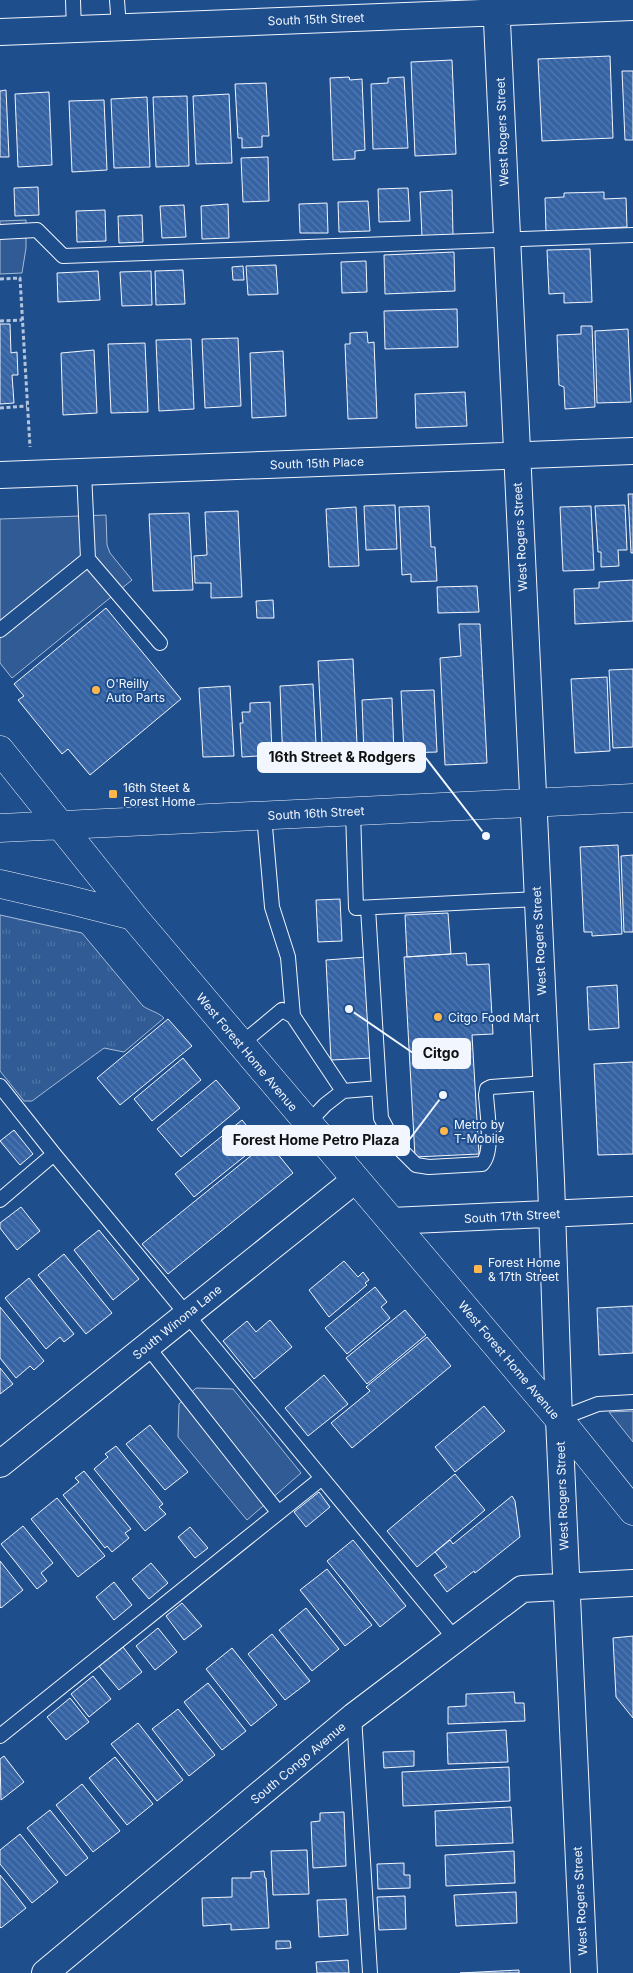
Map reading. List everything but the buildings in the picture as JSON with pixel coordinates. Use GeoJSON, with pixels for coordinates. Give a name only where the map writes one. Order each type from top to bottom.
{"type":"FeatureCollection","features":[{"type":"Feature","properties":{"kind":"main road","name":"West Forest Home Avenue"},"geometry":{"type":"LineString","coordinates":[[0,750],[133,916],[559,1419],[633,1511]]}},
{"type":"Feature","properties":{"kind":"main road","name":"South 16th Street"},"geometry":{"type":"LineString","coordinates":[[0,828],[633,798]]}},
{"type":"Feature","properties":{"kind":"main road"},"geometry":{"type":"LineString","coordinates":[[0,884],[133,916]]}},
{"type":"Feature","properties":{"kind":"street","name":"South 15th Street"},"geometry":{"type":"LineString","coordinates":[[0,32],[119,28],[496,6],[633,7]]}},
{"type":"Feature","properties":{"kind":"street","name":"West Rogers Street"},"geometry":{"type":"LineString","coordinates":[[496,6],[552,1214],[566,1586],[584,1973]]}},
{"type":"Feature","properties":{"kind":"street","name":"South 15th Place"},"geometry":{"type":"LineString","coordinates":[[0,475],[633,450]]}},
{"type":"Feature","properties":{"kind":"street","name":"South Winona Lane"},"geometry":{"type":"LineString","coordinates":[[0,1464],[355,1180]]}},
{"type":"Feature","properties":{"kind":"street","name":"South 17th Street"},"geometry":{"type":"LineString","coordinates":[[391,1221],[633,1210]]}},
{"type":"Feature","properties":{"kind":"street","name":"South Congo Avenue"},"geometry":{"type":"LineString","coordinates":[[45,1973],[354,1716],[522,1589],[633,1582]]}},
{"type":"Feature","properties":{"kind":"lane"},"geometry":{"type":"LineString","coordinates":[[73,0],[74,30]]}},
{"type":"Feature","properties":{"kind":"lane"},"geometry":{"type":"LineString","coordinates":[[117,0],[119,28]]}},
{"type":"Feature","properties":{"kind":"lane"},"geometry":{"type":"LineString","coordinates":[[0,232],[37,230],[62,256],[633,235]]}},
{"type":"Feature","properties":{"kind":"lane"},"geometry":{"type":"LineString","coordinates":[[84,472],[88,559],[160,643]]}},
{"type":"Feature","properties":{"kind":"lane"},"geometry":{"type":"LineString","coordinates":[[0,630],[88,559]]}},
{"type":"Feature","properties":{"kind":"lane"},"geometry":{"type":"LineString","coordinates":[[353,811],[356,908],[537,899]]}},
{"type":"Feature","properties":{"kind":"lane"},"geometry":{"type":"LineString","coordinates":[[264,815],[272,907],[288,957],[293,1016]]}},
{"type":"Feature","properties":{"kind":"lane"},"geometry":{"type":"LineString","coordinates":[[368,908],[381,1118],[395,1144],[416,1165],[429,1167],[482,1164],[486,1161],[489,1148],[487,1089],[491,1087],[546,1084]]}},
{"type":"Feature","properties":{"kind":"lane"},"geometry":{"type":"LineString","coordinates":[[240,1044],[282,1010],[293,1016],[343,1091]]}},
{"type":"Feature","properties":{"kind":"lane"},"geometry":{"type":"LineString","coordinates":[[0,1086],[54,1154],[456,1640]]}},
{"type":"Feature","properties":{"kind":"lane"},"geometry":{"type":"LineString","coordinates":[[308,1123],[325,1105],[343,1091],[379,1088]]}},
{"type":"Feature","properties":{"kind":"lane"},"geometry":{"type":"LineString","coordinates":[[0,1200],[54,1154]]}},
{"type":"Feature","properties":{"kind":"lane"},"geometry":{"type":"LineString","coordinates":[[147,1346],[278,1512]]}},
{"type":"Feature","properties":{"kind":"lane"},"geometry":{"type":"LineString","coordinates":[[559,1419],[598,1404],[633,1402]]}},
{"type":"Feature","properties":{"kind":"lane"},"geometry":{"type":"LineString","coordinates":[[0,1736],[322,1478]]}},
{"type":"Feature","properties":{"kind":"lane"},"geometry":{"type":"LineString","coordinates":[[354,1716],[370,1973]]}},
{"type":"Feature","properties":{"kind":"path"},"geometry":{"type":"LineString","coordinates":[[0,279],[20,278],[30,450]]}},
{"type":"Feature","properties":{"kind":"path"},"geometry":{"type":"LineString","coordinates":[[0,321],[22,320]]}},
{"type":"Feature","properties":{"kind":"path"},"geometry":{"type":"LineString","coordinates":[[0,408],[27,406]]}},
{"type":"Feature","properties":{"kind":"green space"},"geometry":{"type":"Polygon","coordinates":[[[0,915],[82,933],[143,1006],[164,1018],[124,1052],[104,1048],[32,1101],[24,1101],[0,1071],[0,915]]]}},
{"type":"Feature","properties":{"kind":"shaded area"},"geometry":{"type":"Polygon","coordinates":[[[26,220],[26,248],[22,273],[0,274],[0,221],[26,220]]]}},
{"type":"Feature","properties":{"kind":"shaded area"},"geometry":{"type":"Polygon","coordinates":[[[106,515],[107,545],[110,553],[132,580],[12,678],[0,663],[0,519],[106,515]]]}},
{"type":"Feature","properties":{"kind":"shaded area"},"geometry":{"type":"Polygon","coordinates":[[[196,1388],[233,1389],[301,1473],[247,1520],[178,1437],[179,1404],[196,1388]]]}},
{"type":"Feature","properties":{"kind":"shaded area"},"geometry":{"type":"Polygon","coordinates":[[[633,1411],[633,1442],[609,1412],[633,1411]]]}},
{"type":"Feature","properties":{"kind":"place","name":"O'Reilly Auto Parts"},"geometry":{"type":"Point","coordinates":[96,690]}},
{"type":"Feature","properties":{"kind":"place","name":"16th Steet & Forest Home"},"geometry":{"type":"Point","coordinates":[113,794]}},
{"type":"Feature","properties":{"kind":"place","name":"16th Street & Rodgers"},"geometry":{"type":"Point","coordinates":[486,836]}},
{"type":"Feature","properties":{"kind":"place","name":"Citgo"},"geometry":{"type":"Point","coordinates":[349,1009]}},
{"type":"Feature","properties":{"kind":"place","name":"Citgo Food Mart"},"geometry":{"type":"Point","coordinates":[438,1017]}},
{"type":"Feature","properties":{"kind":"place","name":"Forest Home Petro Plaza"},"geometry":{"type":"Point","coordinates":[443,1095]}},
{"type":"Feature","properties":{"kind":"place","name":"Metro by T-Mobile"},"geometry":{"type":"Point","coordinates":[444,1131]}},
{"type":"Feature","properties":{"kind":"place","name":"Forest Home & 17th Street"},"geometry":{"type":"Point","coordinates":[478,1269]}}]}
